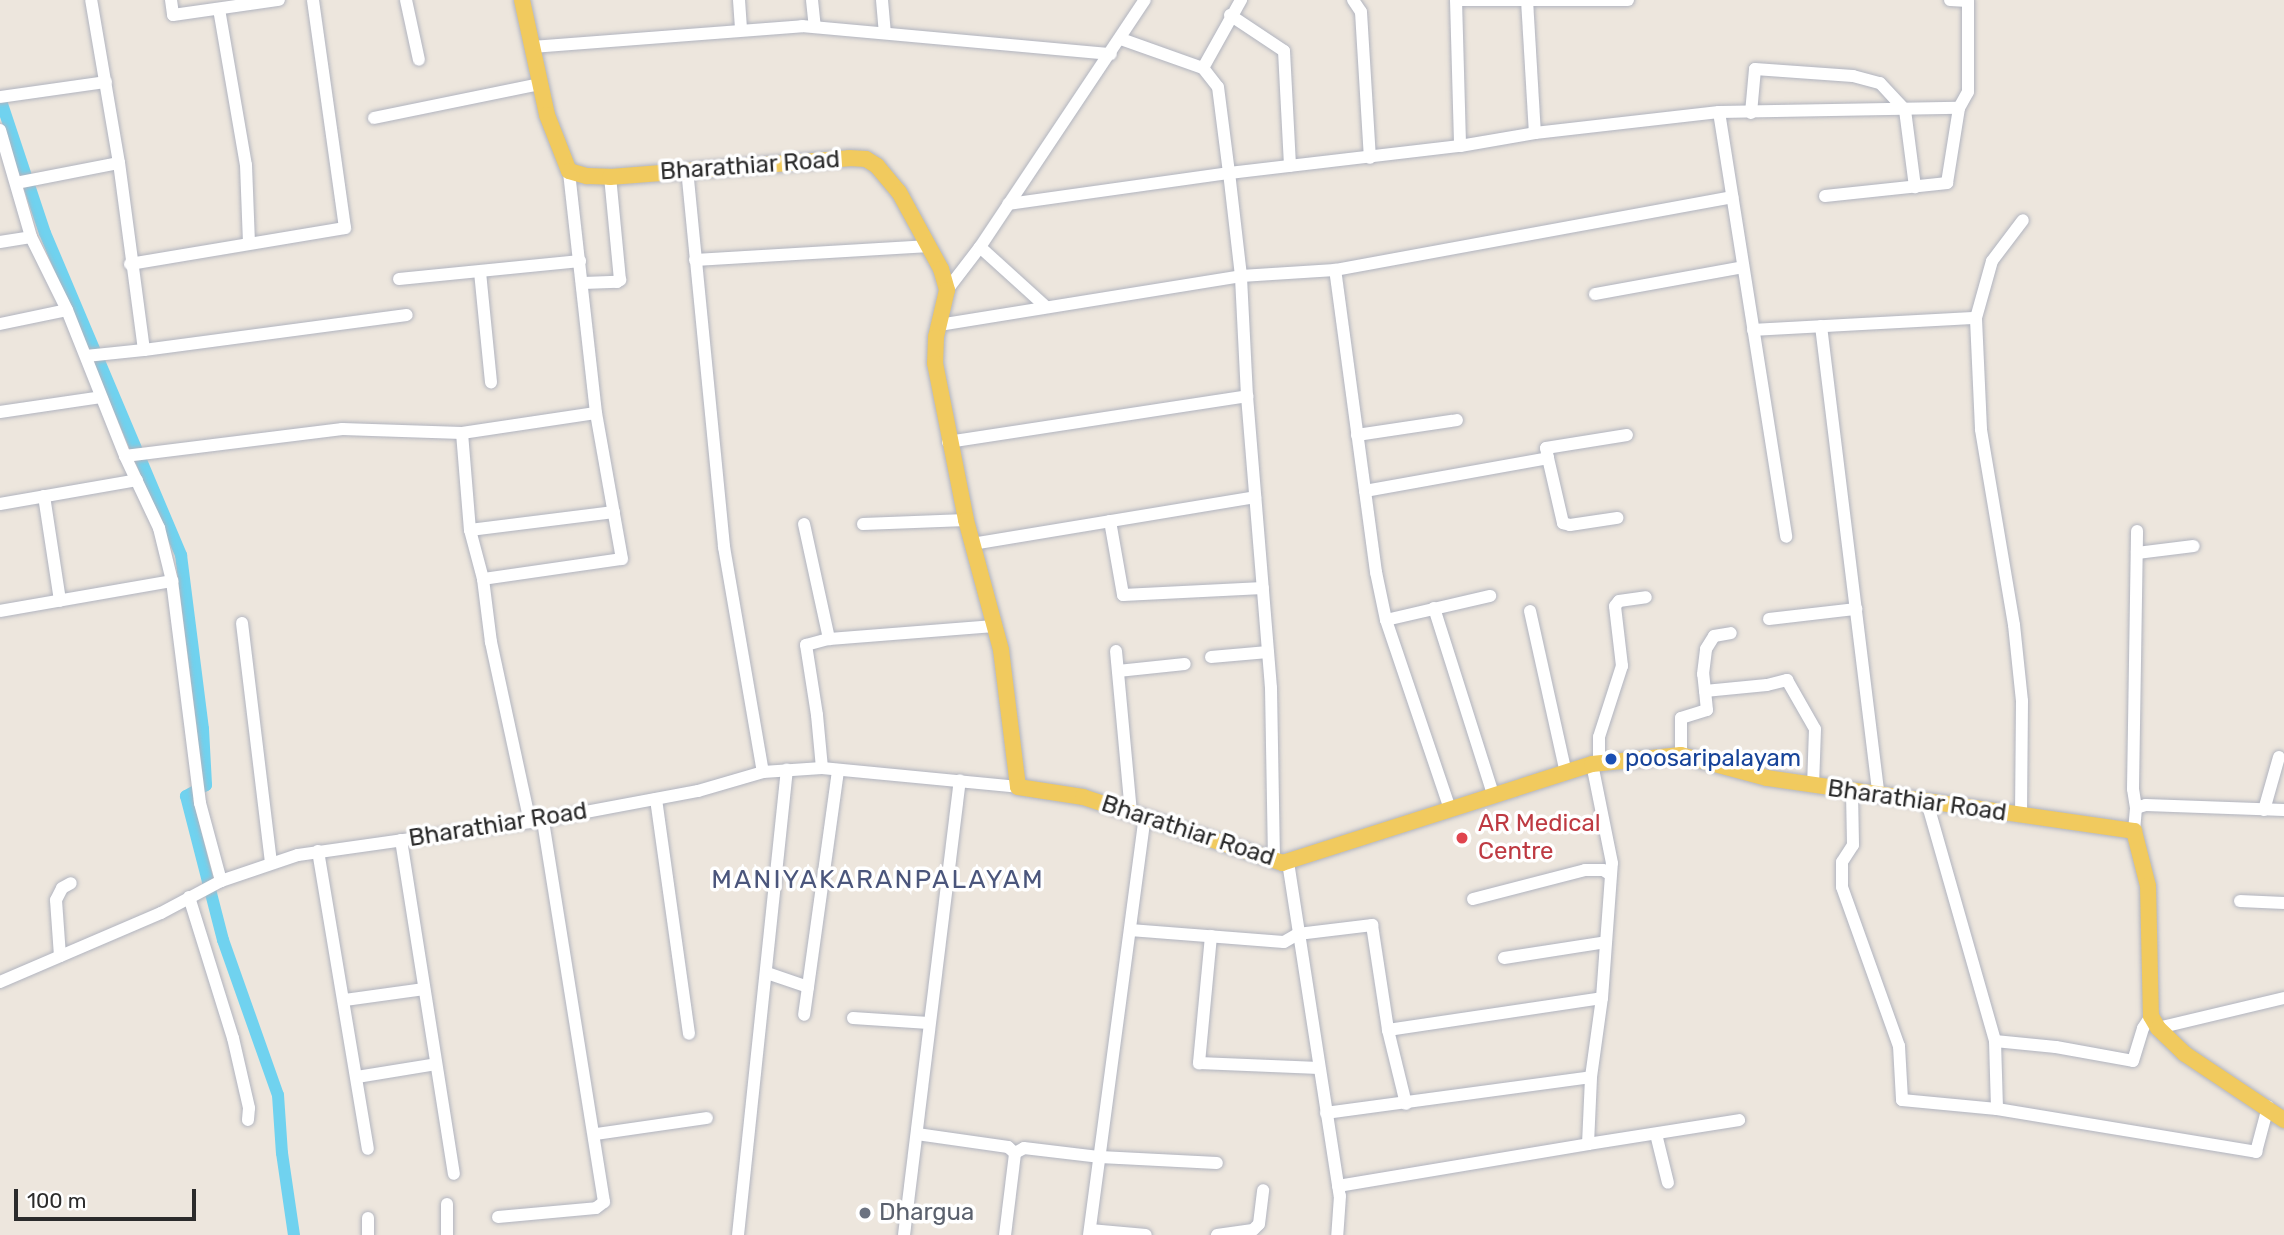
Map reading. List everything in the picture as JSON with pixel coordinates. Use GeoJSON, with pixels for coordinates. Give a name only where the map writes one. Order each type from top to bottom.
{"type":"FeatureCollection","features":[{"type":"Feature","properties":{"kind":"main road"},"geometry":{"type":"LineString","coordinates":[[522,0],[547,115],[569,171]]}},
{"type":"Feature","properties":{"kind":"main road","name":"Bharathiar Road"},"geometry":{"type":"LineString","coordinates":[[569,171],[587,176],[610,177],[687,169],[866,159],[877,166],[900,192],[930,246],[947,290]]}},
{"type":"Feature","properties":{"kind":"main road"},"geometry":{"type":"LineString","coordinates":[[947,290],[939,325],[935,363],[948,442],[1001,650],[1018,787]]}},
{"type":"Feature","properties":{"kind":"main road","name":"Bharathiar Road"},"geometry":{"type":"LineString","coordinates":[[1018,787],[1083,797],[1281,862],[1596,764],[1681,755],[1767,778],[2134,831]]}},
{"type":"Feature","properties":{"kind":"main road"},"geometry":{"type":"LineString","coordinates":[[2134,831],[2148,886],[2155,1022],[2185,1054],[2284,1120]]}},
{"type":"Feature","properties":{"kind":"street"},"geometry":{"type":"LineString","coordinates":[[92,0],[119,163],[130,264],[144,350]]}},
{"type":"Feature","properties":{"kind":"street"},"geometry":{"type":"LineString","coordinates":[[171,0],[173,15],[279,0]]}},
{"type":"Feature","properties":{"kind":"street"},"geometry":{"type":"LineString","coordinates":[[130,264],[345,228],[313,0]]}},
{"type":"Feature","properties":{"kind":"street"},"geometry":{"type":"LineString","coordinates":[[406,0],[419,60]]}},
{"type":"Feature","properties":{"kind":"street"},"geometry":{"type":"LineString","coordinates":[[739,0],[741,30]]}},
{"type":"Feature","properties":{"kind":"street"},"geometry":{"type":"LineString","coordinates":[[812,0],[815,27]]}},
{"type":"Feature","properties":{"kind":"street"},"geometry":{"type":"LineString","coordinates":[[882,0],[885,33]]}},
{"type":"Feature","properties":{"kind":"street"},"geometry":{"type":"LineString","coordinates":[[947,290],[980,247],[1145,0]]}},
{"type":"Feature","properties":{"kind":"street"},"geometry":{"type":"LineString","coordinates":[[1203,68],[1230,15],[1241,0]]}},
{"type":"Feature","properties":{"kind":"street"},"geometry":{"type":"LineString","coordinates":[[1353,0],[1361,12],[1370,158]]}},
{"type":"Feature","properties":{"kind":"street"},"geometry":{"type":"LineString","coordinates":[[1460,146],[1455,0],[1628,1]]}},
{"type":"Feature","properties":{"kind":"street"},"geometry":{"type":"LineString","coordinates":[[1527,0],[1535,133]]}},
{"type":"Feature","properties":{"kind":"street"},"geometry":{"type":"LineString","coordinates":[[1825,196],[1947,183],[1959,108],[1968,92],[1968,1],[1950,0]]}},
{"type":"Feature","properties":{"kind":"street"},"geometry":{"type":"LineString","coordinates":[[219,9],[246,165],[248,243]]}},
{"type":"Feature","properties":{"kind":"street"},"geometry":{"type":"LineString","coordinates":[[1230,15],[1284,51],[1290,166]]}},
{"type":"Feature","properties":{"kind":"street"},"geometry":{"type":"LineString","coordinates":[[532,47],[741,30],[815,27],[1111,54]]}},
{"type":"Feature","properties":{"kind":"street"},"geometry":{"type":"LineString","coordinates":[[1121,39],[1203,68],[1218,87],[1241,276],[1247,396],[1268,652],[1281,862],[1298,934],[1338,1186],[1337,1235]]}},
{"type":"Feature","properties":{"kind":"street"},"geometry":{"type":"LineString","coordinates":[[1751,113],[1755,69],[1853,76],[1880,83],[1905,110],[1915,187]]}},
{"type":"Feature","properties":{"kind":"street"},"geometry":{"type":"LineString","coordinates":[[0,97],[106,82]]}},
{"type":"Feature","properties":{"kind":"street"},"geometry":{"type":"LineString","coordinates":[[374,118],[540,84]]}},
{"type":"Feature","properties":{"kind":"street"},"geometry":{"type":"LineString","coordinates":[[1008,204],[1228,173],[1370,158],[1535,133],[1719,111],[1751,113],[1959,108]]}},
{"type":"Feature","properties":{"kind":"street"},"geometry":{"type":"LineString","coordinates":[[1719,111],[1786,537]]}},
{"type":"Feature","properties":{"kind":"street"},"geometry":{"type":"LineString","coordinates":[[0,130],[3,152],[16,183],[31,237],[67,310],[125,456],[159,528],[172,581],[200,803],[221,882]]}},
{"type":"Feature","properties":{"kind":"street"},"geometry":{"type":"LineString","coordinates":[[16,183],[119,163]]}},
{"type":"Feature","properties":{"kind":"street"},"geometry":{"type":"LineString","coordinates":[[687,169],[724,547],[763,772]]}},
{"type":"Feature","properties":{"kind":"street"},"geometry":{"type":"LineString","coordinates":[[483,579],[622,559],[596,413],[569,171]]}},
{"type":"Feature","properties":{"kind":"street"},"geometry":{"type":"LineString","coordinates":[[583,283],[620,280],[610,177]]}},
{"type":"Feature","properties":{"kind":"street"},"geometry":{"type":"LineString","coordinates":[[939,325],[1241,276],[1335,270],[1732,197]]}},
{"type":"Feature","properties":{"kind":"street"},"geometry":{"type":"LineString","coordinates":[[2021,816],[2022,701],[2014,625],[1981,429],[1976,318],[1993,261],[2023,220]]}},
{"type":"Feature","properties":{"kind":"street"},"geometry":{"type":"LineString","coordinates":[[0,242],[31,237]]}},
{"type":"Feature","properties":{"kind":"street"},"geometry":{"type":"LineString","coordinates":[[695,260],[930,246]]}},
{"type":"Feature","properties":{"kind":"street"},"geometry":{"type":"LineString","coordinates":[[980,247],[1045,306]]}},
{"type":"Feature","properties":{"kind":"street"},"geometry":{"type":"LineString","coordinates":[[399,279],[580,261]]}},
{"type":"Feature","properties":{"kind":"street"},"geometry":{"type":"LineString","coordinates":[[1595,293],[1743,267]]}},
{"type":"Feature","properties":{"kind":"street"},"geometry":{"type":"LineString","coordinates":[[1335,270],[1386,621],[1450,809]]}},
{"type":"Feature","properties":{"kind":"street"},"geometry":{"type":"LineString","coordinates":[[480,272],[491,382]]}},
{"type":"Feature","properties":{"kind":"street"},"geometry":{"type":"LineString","coordinates":[[0,324],[67,310]]}},
{"type":"Feature","properties":{"kind":"street"},"geometry":{"type":"LineString","coordinates":[[87,356],[407,315]]}},
{"type":"Feature","properties":{"kind":"street"},"geometry":{"type":"LineString","coordinates":[[1753,330],[1976,318]]}},
{"type":"Feature","properties":{"kind":"street"},"geometry":{"type":"LineString","coordinates":[[1821,326],[1879,796]]}},
{"type":"Feature","properties":{"kind":"street"},"geometry":{"type":"LineString","coordinates":[[948,442],[1247,396]]}},
{"type":"Feature","properties":{"kind":"street"},"geometry":{"type":"LineString","coordinates":[[0,412],[101,397]]}},
{"type":"Feature","properties":{"kind":"street"},"geometry":{"type":"LineString","coordinates":[[125,456],[342,429],[461,433],[596,413]]}},
{"type":"Feature","properties":{"kind":"street"},"geometry":{"type":"LineString","coordinates":[[1357,435],[1457,420]]}},
{"type":"Feature","properties":{"kind":"street"},"geometry":{"type":"LineString","coordinates":[[461,433],[470,530],[483,579],[491,642],[530,822]]}},
{"type":"Feature","properties":{"kind":"street"},"geometry":{"type":"LineString","coordinates":[[1617,519],[1570,525],[1563,523],[1546,448],[1627,435]]}},
{"type":"Feature","properties":{"kind":"street"},"geometry":{"type":"LineString","coordinates":[[1365,491],[1548,458]]}},
{"type":"Feature","properties":{"kind":"street"},"geometry":{"type":"LineString","coordinates":[[0,504],[138,480]]}},
{"type":"Feature","properties":{"kind":"street"},"geometry":{"type":"LineString","coordinates":[[44,496],[60,601]]}},
{"type":"Feature","properties":{"kind":"street"},"geometry":{"type":"LineString","coordinates":[[972,544],[1255,497]]}},
{"type":"Feature","properties":{"kind":"street"},"geometry":{"type":"LineString","coordinates":[[470,530],[614,512]]}},
{"type":"Feature","properties":{"kind":"street"},"geometry":{"type":"LineString","coordinates":[[863,524],[966,520]]}},
{"type":"Feature","properties":{"kind":"street"},"geometry":{"type":"LineString","coordinates":[[1110,521],[1123,595],[1263,588]]}},
{"type":"Feature","properties":{"kind":"street"},"geometry":{"type":"LineString","coordinates":[[804,524],[829,639]]}},
{"type":"Feature","properties":{"kind":"street"},"geometry":{"type":"LineString","coordinates":[[2134,831],[2137,531]]}},
{"type":"Feature","properties":{"kind":"street"},"geometry":{"type":"LineString","coordinates":[[2137,553],[2194,546]]}},
{"type":"Feature","properties":{"kind":"street"},"geometry":{"type":"LineString","coordinates":[[0,611],[172,581]]}},
{"type":"Feature","properties":{"kind":"street"},"geometry":{"type":"LineString","coordinates":[[1386,621],[1490,596]]}},
{"type":"Feature","properties":{"kind":"street"},"geometry":{"type":"LineString","coordinates":[[1588,1144],[1591,1077],[1602,998],[1612,863],[1596,764],[1600,737],[1622,666],[1615,606],[1619,601],[1646,597]]}},
{"type":"Feature","properties":{"kind":"street"},"geometry":{"type":"LineString","coordinates":[[1434,608],[1493,794]]}},
{"type":"Feature","properties":{"kind":"street"},"geometry":{"type":"LineString","coordinates":[[1769,619],[1856,609]]}},
{"type":"Feature","properties":{"kind":"street"},"geometry":{"type":"LineString","coordinates":[[1530,611],[1566,773]]}},
{"type":"Feature","properties":{"kind":"street"},"geometry":{"type":"LineString","coordinates":[[242,623],[271,863]]}},
{"type":"Feature","properties":{"kind":"street"},"geometry":{"type":"LineString","coordinates":[[822,768],[806,645],[829,639],[994,626]]}},
{"type":"Feature","properties":{"kind":"street"},"geometry":{"type":"LineString","coordinates":[[1681,755],[1681,718],[1706,712],[1703,662],[1709,642],[1713,636],[1731,633]]}},
{"type":"Feature","properties":{"kind":"street"},"geometry":{"type":"LineString","coordinates":[[1116,650],[1138,816],[1130,930],[1090,1233],[1146,1235]]}},
{"type":"Feature","properties":{"kind":"street"},"geometry":{"type":"LineString","coordinates":[[1211,657],[1268,652]]}},
{"type":"Feature","properties":{"kind":"street"},"geometry":{"type":"LineString","coordinates":[[1118,671],[1185,664]]}},
{"type":"Feature","properties":{"kind":"street"},"geometry":{"type":"LineString","coordinates":[[1705,691],[1767,685],[1787,680],[1815,729],[1814,785]]}},
{"type":"Feature","properties":{"kind":"street"},"geometry":{"type":"LineString","coordinates":[[2264,810],[2279,757]]}},
{"type":"Feature","properties":{"kind":"street","name":"Bharathiar Road"},"geometry":{"type":"LineString","coordinates":[[0,982],[161,913],[221,882],[271,863],[317,852],[543,820],[698,791],[763,772],[787,769],[822,768],[1018,787]]}},
{"type":"Feature","properties":{"kind":"street"},"geometry":{"type":"LineString","coordinates":[[738,1235],[787,769]]}},
{"type":"Feature","properties":{"kind":"street"},"geometry":{"type":"LineString","coordinates":[[804,1015],[838,770]]}},
{"type":"Feature","properties":{"kind":"street"},"geometry":{"type":"LineString","coordinates":[[904,1235],[960,780]]}},
{"type":"Feature","properties":{"kind":"street"},"geometry":{"type":"LineString","coordinates":[[1852,792],[1853,845],[1842,862],[1842,887],[1899,1046],[1902,1100],[1997,1109],[2256,1152],[2268,1107]]}},
{"type":"Feature","properties":{"kind":"street"},"geometry":{"type":"LineString","coordinates":[[656,799],[688,1034]]}},
{"type":"Feature","properties":{"kind":"street"},"geometry":{"type":"LineString","coordinates":[[1927,802],[1995,1041],[1997,1109]]}},
{"type":"Feature","properties":{"kind":"street"},"geometry":{"type":"LineString","coordinates":[[2136,808],[2159,805],[2284,810]]}},
{"type":"Feature","properties":{"kind":"street"},"geometry":{"type":"LineString","coordinates":[[498,1217],[602,1205],[604,1202],[596,1134],[543,820]]}},
{"type":"Feature","properties":{"kind":"street"},"geometry":{"type":"LineString","coordinates":[[401,840],[454,1174]]}},
{"type":"Feature","properties":{"kind":"street"},"geometry":{"type":"LineString","coordinates":[[317,852],[345,1000],[368,1149]]}},
{"type":"Feature","properties":{"kind":"street"},"geometry":{"type":"LineString","coordinates":[[1473,899],[1585,870],[1603,870],[1611,875]]}},
{"type":"Feature","properties":{"kind":"street"},"geometry":{"type":"LineString","coordinates":[[60,957],[55,900],[62,888],[71,883]]}},
{"type":"Feature","properties":{"kind":"street"},"geometry":{"type":"LineString","coordinates":[[190,897],[233,1038],[248,1108],[248,1120]]}},
{"type":"Feature","properties":{"kind":"street"},"geometry":{"type":"LineString","coordinates":[[2240,901],[2284,903]]}},
{"type":"Feature","properties":{"kind":"street"},"geometry":{"type":"LineString","coordinates":[[1130,930],[1284,942],[1298,934],[1372,925],[1388,1030],[1406,1104]]}},
{"type":"Feature","properties":{"kind":"street"},"geometry":{"type":"LineString","coordinates":[[1211,936],[1199,1063],[1319,1068]]}},
{"type":"Feature","properties":{"kind":"street"},"geometry":{"type":"LineString","coordinates":[[1504,958],[1606,942]]}},
{"type":"Feature","properties":{"kind":"street"},"geometry":{"type":"LineString","coordinates":[[766,973],[808,987]]}},
{"type":"Feature","properties":{"kind":"street"},"geometry":{"type":"LineString","coordinates":[[345,1000],[424,989]]}},
{"type":"Feature","properties":{"kind":"street"},"geometry":{"type":"LineString","coordinates":[[1388,1030],[1602,998]]}},
{"type":"Feature","properties":{"kind":"street"},"geometry":{"type":"LineString","coordinates":[[1995,1041],[2056,1047],[2133,1060],[2143,1028],[2155,1022],[2284,998]]}},
{"type":"Feature","properties":{"kind":"street"},"geometry":{"type":"LineString","coordinates":[[853,1018],[929,1023]]}},
{"type":"Feature","properties":{"kind":"street"},"geometry":{"type":"LineString","coordinates":[[357,1077],[436,1064]]}},
{"type":"Feature","properties":{"kind":"street"},"geometry":{"type":"LineString","coordinates":[[1326,1113],[1591,1077]]}},
{"type":"Feature","properties":{"kind":"street"},"geometry":{"type":"LineString","coordinates":[[596,1134],[707,1118]]}},
{"type":"Feature","properties":{"kind":"street"},"geometry":{"type":"LineString","coordinates":[[1338,1186],[1739,1120]]}},
{"type":"Feature","properties":{"kind":"street"},"geometry":{"type":"LineString","coordinates":[[917,1134],[1008,1147],[1015,1153]]}},
{"type":"Feature","properties":{"kind":"street"},"geometry":{"type":"LineString","coordinates":[[1656,1134],[1668,1183]]}},
{"type":"Feature","properties":{"kind":"street"},"geometry":{"type":"LineString","coordinates":[[1015,1153],[1024,1148],[1100,1157],[1217,1163]]}},
{"type":"Feature","properties":{"kind":"street"},"geometry":{"type":"LineString","coordinates":[[1005,1235],[1015,1153]]}},
{"type":"Feature","properties":{"kind":"street"},"geometry":{"type":"LineString","coordinates":[[1217,1235],[1253,1230],[1259,1224],[1263,1190]]}},
{"type":"Feature","properties":{"kind":"street"},"geometry":{"type":"LineString","coordinates":[[447,1204],[447,1235]]}},
{"type":"Feature","properties":{"kind":"street"},"geometry":{"type":"LineString","coordinates":[[368,1218],[368,1235]]}},
{"type":"Feature","properties":{"kind":"waterway"},"geometry":{"type":"LineString","coordinates":[[0,98],[45,233],[181,555],[203,729],[206,785],[186,796],[223,940],[278,1095],[282,1153],[294,1235]]}},
{"type":"Feature","properties":{"kind":"place","name":"poosaripalayam"},"geometry":{"type":"Point","coordinates":[1611,759]}},
{"type":"Feature","properties":{"kind":"place","name":"AR Medical Centre"},"geometry":{"type":"Point","coordinates":[1462,838]}},
{"type":"Feature","properties":{"kind":"place","name":"Dhargua"},"geometry":{"type":"Point","coordinates":[865,1213]}},
{"type":"Feature","properties":{"kind":"district","name":"MANIYAKARANPALAYAM"},"geometry":{"type":"Point","coordinates":[878,880]}}]}
